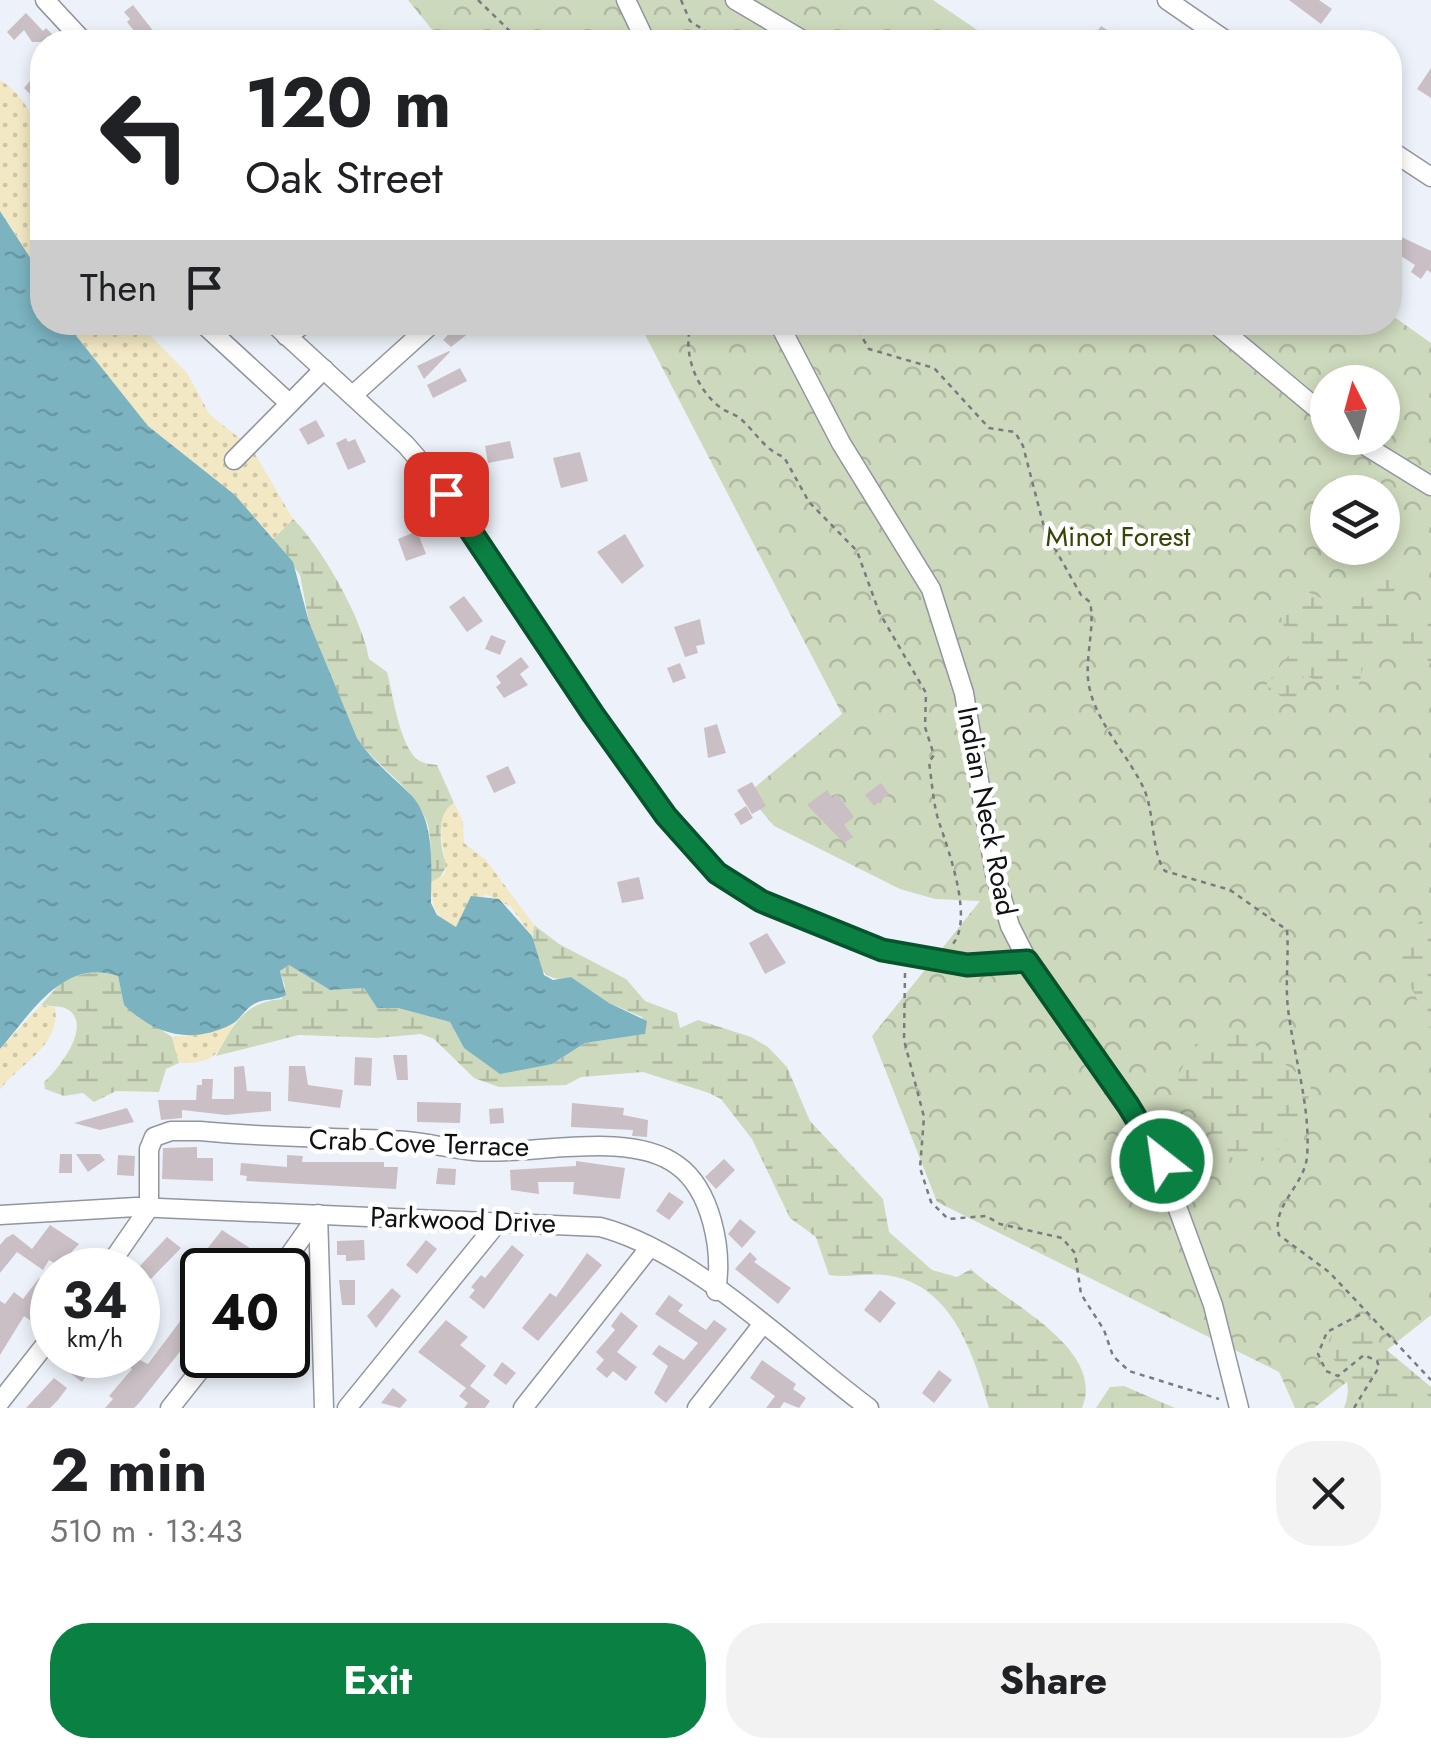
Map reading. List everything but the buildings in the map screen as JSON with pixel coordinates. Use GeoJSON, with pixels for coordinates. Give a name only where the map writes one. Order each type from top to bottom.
{"type":"FeatureCollection","features":[{"type":"Feature","properties":{"kind":"street"},"geometry":{"type":"LineString","coordinates":[[44,0],[73,30]]}},
{"type":"Feature","properties":{"kind":"street"},"geometry":{"type":"LineString","coordinates":[[626,0],[640,30]]}},
{"type":"Feature","properties":{"kind":"street"},"geometry":{"type":"LineString","coordinates":[[734,0],[785,30]]}},
{"type":"Feature","properties":{"kind":"street"},"geometry":{"type":"LineString","coordinates":[[1167,0],[1211,30]]}},
{"type":"Feature","properties":{"kind":"street"},"geometry":{"type":"LineString","coordinates":[[1402,158],[1431,178]]}},
{"type":"Feature","properties":{"kind":"street"},"geometry":{"type":"LineString","coordinates":[[214,335],[289,403]]}},
{"type":"Feature","properties":{"kind":"street"},"geometry":{"type":"LineString","coordinates":[[353,395],[420,335]]}},
{"type":"Feature","properties":{"kind":"street","name":"Indian Neck Road"},"geometry":{"type":"LineString","coordinates":[[785,335],[841,443],[914,555],[938,606],[972,731],[998,889],[1027,961],[1156,1149],[1203,1274],[1239,1406]]}},
{"type":"Feature","properties":{"kind":"street"},"geometry":{"type":"LineString","coordinates":[[1229,335],[1310,403]]}},
{"type":"Feature","properties":{"kind":"street"},"geometry":{"type":"LineString","coordinates":[[286,336],[353,395],[438,482],[574,687],[700,858],[761,901],[858,942],[967,965],[1027,961]]}},
{"type":"Feature","properties":{"kind":"street"},"geometry":{"type":"LineString","coordinates":[[234,460],[324,369]]}},
{"type":"Feature","properties":{"kind":"street"},"geometry":{"type":"LineString","coordinates":[[1381,455],[1431,486]]}},
{"type":"Feature","properties":{"kind":"street","name":"Crab Cove Terrace"},"geometry":{"type":"LineString","coordinates":[[149,1208],[151,1143],[170,1131],[418,1142],[476,1151],[592,1148],[640,1152],[678,1166],[702,1198],[718,1258],[716,1291]]}},
{"type":"Feature","properties":{"kind":"street"},"geometry":{"type":"LineString","coordinates":[[121,1248],[149,1208]]}},
{"type":"Feature","properties":{"kind":"street","name":"Parkwood Drive"},"geometry":{"type":"LineString","coordinates":[[0,1215],[149,1208],[591,1226],[650,1246],[762,1324],[869,1408]]}},
{"type":"Feature","properties":{"kind":"street"},"geometry":{"type":"LineString","coordinates":[[297,1248],[318,1214]]}},
{"type":"Feature","properties":{"kind":"street"},"geometry":{"type":"LineString","coordinates":[[318,1214],[324,1408]]}},
{"type":"Feature","properties":{"kind":"street"},"geometry":{"type":"LineString","coordinates":[[348,1408],[499,1221]]}},
{"type":"Feature","properties":{"kind":"street"},"geometry":{"type":"LineString","coordinates":[[523,1408],[650,1246]]}},
{"type":"Feature","properties":{"kind":"street"},"geometry":{"type":"LineString","coordinates":[[697,1408],[762,1324]]}},
{"type":"Feature","properties":{"kind":"street"},"geometry":{"type":"LineString","coordinates":[[0,1402],[30,1364]]}},
{"type":"Feature","properties":{"kind":"street"},"geometry":{"type":"LineString","coordinates":[[170,1408],[194,1378]]}},
{"type":"Feature","properties":{"kind":"path"},"geometry":{"type":"LineString","coordinates":[[478,0],[509,30]]}},
{"type":"Feature","properties":{"kind":"path"},"geometry":{"type":"LineString","coordinates":[[681,0],[690,20],[705,30]]}},
{"type":"Feature","properties":{"kind":"path"},"geometry":{"type":"LineString","coordinates":[[687,335],[689,361],[721,408],[740,418],[773,453],[784,457],[809,502],[857,551],[879,612],[926,694],[926,727],[934,755],[929,762],[939,823],[956,868],[960,903],[959,935],[947,949]]}},
{"type":"Feature","properties":{"kind":"path"},"geometry":{"type":"LineString","coordinates":[[861,335],[869,348],[934,368],[989,428],[1015,432],[1023,446],[1045,531],[1081,595],[1090,602],[1088,680],[1095,702],[1144,788],[1154,820],[1159,862],[1165,871],[1200,878],[1242,896],[1288,930],[1288,1007],[1302,1084],[1307,1156],[1304,1173],[1276,1223],[1287,1243],[1329,1272],[1431,1380]]}},
{"type":"Feature","properties":{"kind":"path"},"geometry":{"type":"LineString","coordinates":[[910,956],[905,969],[904,1040],[924,1117],[920,1168],[936,1210],[948,1220],[986,1216],[1000,1224],[1062,1238],[1075,1253],[1081,1294],[1104,1330],[1113,1356],[1129,1371],[1239,1406]]}},
{"type":"Feature","properties":{"kind":"path"},"geometry":{"type":"LineString","coordinates":[[1354,1408],[1378,1367],[1377,1360],[1364,1355],[1338,1376],[1326,1371],[1318,1354],[1327,1332],[1364,1312]]}},
{"type":"Feature","properties":{"kind":"green space"},"geometry":{"type":"Polygon","coordinates":[[[408,0],[933,0],[977,30],[432,30],[408,0]]]}},
{"type":"Feature","properties":{"kind":"green space","name":"Minot Forest"},"geometry":{"type":"Polygon","coordinates":[[[1402,322],[1431,343],[1431,1315],[1314,1408],[1295,1408],[1279,1372],[937,1202],[872,1036],[980,901],[935,899],[900,889],[774,826],[747,794],[842,714],[645,335],[1402,335],[1402,322]]]}},
{"type":"Feature","properties":{"kind":"green space"},"geometry":{"type":"Polygon","coordinates":[[[293,519],[340,585],[359,625],[369,659],[387,672],[408,747],[422,762],[437,765],[454,803],[442,823],[442,849],[447,865],[438,881],[431,882],[429,832],[423,812],[357,738],[309,622],[300,575],[273,539],[293,519]]]}},
{"type":"Feature","properties":{"kind":"green space"},"geometry":{"type":"Polygon","coordinates":[[[1389,565],[1401,565],[1400,578],[1389,601],[1401,610],[1431,617],[1431,663],[1398,641],[1386,640],[1364,663],[1357,692],[1331,689],[1304,674],[1301,689],[1290,703],[1266,685],[1292,651],[1278,608],[1282,596],[1304,590],[1333,604],[1342,603],[1389,565]]]}},
{"type":"Feature","properties":{"kind":"green space"},"geometry":{"type":"Polygon","coordinates":[[[1431,914],[1431,1027],[1422,1023],[1416,996],[1395,962],[1402,934],[1431,914]]]}},
{"type":"Feature","properties":{"kind":"green space"},"geometry":{"type":"Polygon","coordinates":[[[534,925],[559,944],[626,979],[645,1001],[677,1013],[680,1028],[698,1020],[751,1037],[768,1047],[787,1067],[810,1121],[883,1199],[889,1232],[932,1270],[957,1277],[971,1269],[1048,1328],[1080,1366],[1086,1386],[1082,1408],[989,1408],[956,1323],[926,1291],[907,1280],[884,1275],[829,1275],[816,1237],[790,1218],[752,1139],[721,1099],[709,1093],[643,1072],[581,1077],[566,1085],[499,1087],[474,1078],[434,1039],[421,1034],[377,1038],[299,1035],[216,1056],[234,1025],[249,1010],[282,999],[285,986],[280,971],[289,965],[330,990],[364,988],[377,1008],[398,1008],[450,1022],[464,1048],[531,1067],[552,1064],[585,1043],[645,1034],[642,1017],[609,1003],[571,977],[560,979],[544,972],[535,956],[534,925]]]}},
{"type":"Feature","properties":{"kind":"green space"},"geometry":{"type":"Polygon","coordinates":[[[101,970],[118,976],[124,1005],[172,1037],[179,1063],[166,1069],[159,1092],[116,1091],[94,1102],[83,1093],[64,1096],[45,1089],[44,1082],[71,1046],[77,1024],[65,1008],[41,1005],[64,979],[101,970]]]}},
{"type":"Feature","properties":{"kind":"green space"},"geometry":{"type":"Polygon","coordinates":[[[1228,1028],[1282,1062],[1311,1086],[1304,1112],[1292,1134],[1275,1152],[1252,1166],[1222,1153],[1177,1077],[1200,1036],[1228,1028]]]}},
{"type":"Feature","properties":{"kind":"green space"},"geometry":{"type":"Polygon","coordinates":[[[1348,1325],[1358,1326],[1431,1387],[1431,1408],[1344,1408],[1347,1383],[1327,1350],[1334,1331],[1348,1325]]]}},
{"type":"Feature","properties":{"kind":"green space"},"geometry":{"type":"Polygon","coordinates":[[[1124,1386],[1175,1408],[1096,1408],[1110,1387],[1124,1386]]]}},
{"type":"Feature","properties":{"kind":"sand"},"geometry":{"type":"Polygon","coordinates":[[[0,80],[19,97],[30,115],[30,257],[0,210],[0,80]]]}},
{"type":"Feature","properties":{"kind":"sand"},"geometry":{"type":"Polygon","coordinates":[[[76,335],[150,335],[187,373],[210,415],[251,447],[293,519],[273,539],[235,495],[148,426],[76,335]]]}},
{"type":"Feature","properties":{"kind":"sand"},"geometry":{"type":"Polygon","coordinates":[[[454,803],[463,821],[464,843],[486,860],[534,925],[532,936],[510,906],[485,894],[456,927],[435,909],[431,882],[445,874],[441,827],[454,803]]]}},
{"type":"Feature","properties":{"kind":"sand"},"geometry":{"type":"Polygon","coordinates":[[[41,1005],[55,1007],[52,1033],[0,1090],[0,1049],[41,1005]]]}},
{"type":"Feature","properties":{"kind":"sand"},"geometry":{"type":"Polygon","coordinates":[[[234,1024],[214,1055],[179,1063],[172,1037],[208,1033],[234,1024]]]}},
{"type":"Feature","properties":{"kind":"water"},"geometry":{"type":"Polygon","coordinates":[[[0,211],[30,257],[30,335],[76,335],[148,426],[235,495],[293,562],[309,622],[357,738],[411,795],[425,818],[430,846],[431,903],[437,915],[456,927],[471,896],[499,899],[532,936],[544,975],[553,980],[571,977],[609,1003],[647,1021],[645,1034],[585,1043],[552,1064],[500,1074],[464,1048],[450,1022],[398,1008],[377,1008],[364,988],[330,990],[289,965],[280,971],[286,995],[256,1003],[235,1022],[217,1030],[188,1035],[148,1024],[124,1005],[118,976],[99,972],[81,974],[50,992],[0,1049],[0,211]]]}},
{"type":"Feature","properties":{"kind":"route"},"geometry":{"type":"LineString","coordinates":[[446,494],[593,714],[700,858],[726,880],[761,901],[882,950],[967,965],[1027,961],[1128,1105],[1162,1161]]}}]}
